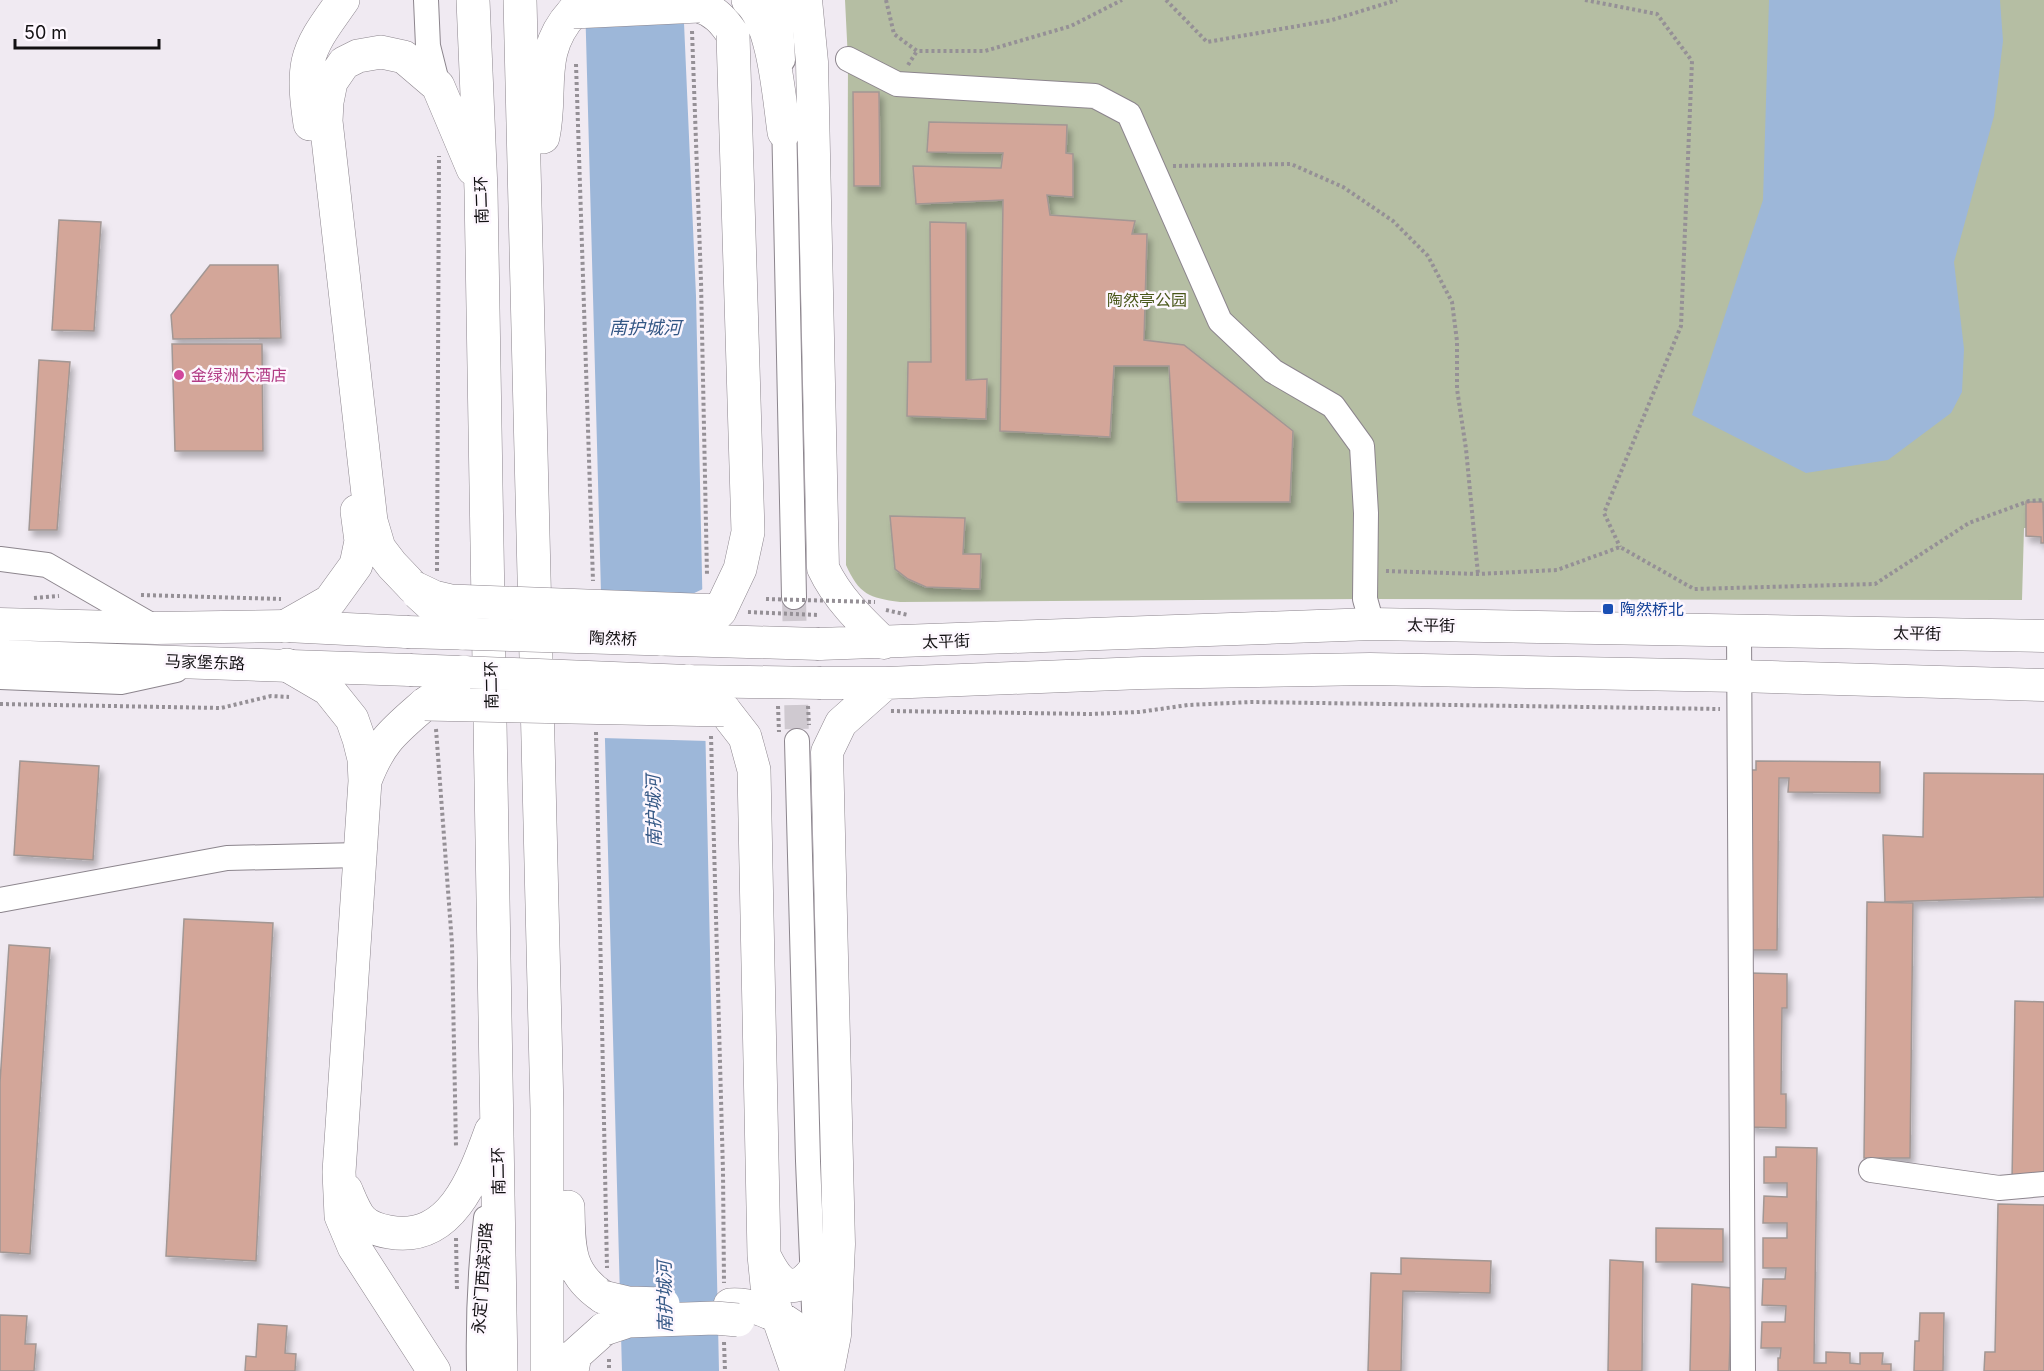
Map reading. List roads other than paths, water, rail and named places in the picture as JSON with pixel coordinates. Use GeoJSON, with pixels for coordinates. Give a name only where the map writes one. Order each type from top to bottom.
{"type":"FeatureCollection","features":[{"type":"Feature","properties":{"kind":"highway"},"geometry":{"type":"LineString","coordinates":[[286,612],[330,602],[356,565],[361,541],[307,100],[308,62],[318,36],[343,0]]}},
{"type":"Feature","properties":{"kind":"highway","name":"南二环"},"geometry":{"type":"LineString","coordinates":[[473,0],[482,190],[501,1371]]}},
{"type":"Feature","properties":{"kind":"highway"},"geometry":{"type":"LineString","coordinates":[[520,0],[547,1110],[547,1371]]}},
{"type":"Feature","properties":{"kind":"highway"},"geometry":{"type":"LineString","coordinates":[[747,0],[753,4],[762,19],[768,36],[784,132]]}},
{"type":"Feature","properties":{"kind":"highway"},"geometry":{"type":"LineString","coordinates":[[526,183],[539,157],[544,131],[545,98],[551,49],[562,24],[573,12],[705,3],[708,9],[724,22],[733,35],[748,532],[740,569],[720,611],[709,621],[661,639]]}},
{"type":"Feature","properties":{"kind":"highway"},"geometry":{"type":"LineString","coordinates":[[462,633],[434,609],[392,565],[379,548],[371,521],[327,133],[327,102],[331,82],[344,63],[358,56],[381,52],[404,57],[438,86],[482,190]]}},
{"type":"Feature","properties":{"kind":"highway"},"geometry":{"type":"LineString","coordinates":[[413,587],[434,597],[451,601],[720,611]]}},
{"type":"Feature","properties":{"kind":"highway"},"geometry":{"type":"LineString","coordinates":[[287,665],[328,689],[352,719],[364,759],[365,781],[339,1172],[341,1216],[354,1247],[434,1371]]}},
{"type":"Feature","properties":{"kind":"highway"},"geometry":{"type":"LineString","coordinates":[[365,781],[372,762],[388,736],[425,704],[443,692],[463,672]]}},
{"type":"Feature","properties":{"kind":"highway"},"geometry":{"type":"LineString","coordinates":[[688,681],[724,710],[745,737],[754,770],[766,1285],[779,1319],[810,1365]]}},
{"type":"Feature","properties":{"kind":"highway"},"geometry":{"type":"LineString","coordinates":[[425,704],[724,710]]}},
{"type":"Feature","properties":{"kind":"highway"},"geometry":{"type":"LineString","coordinates":[[547,1110],[567,1162],[569,1247],[572,1262],[590,1288],[603,1297],[628,1303],[736,1310],[779,1319]]}},
{"type":"Feature","properties":{"kind":"highway"},"geometry":{"type":"LineString","coordinates":[[339,1172],[357,1218],[376,1230],[403,1235],[430,1229],[457,1205],[477,1170],[497,1114]]}},
{"type":"Feature","properties":{"kind":"highway"},"geometry":{"type":"LineString","coordinates":[[764,1255],[780,1282],[791,1286],[806,1281],[813,1272]]}},
{"type":"Feature","properties":{"kind":"highway"},"geometry":{"type":"LineString","coordinates":[[572,1371],[575,1355],[604,1329],[628,1321],[715,1318],[736,1310],[757,1279],[764,1255]]}},
{"type":"Feature","properties":{"kind":"highway"},"geometry":{"type":"LineString","coordinates":[[736,1310],[810,1365]]}},
{"type":"Feature","properties":{"kind":"main road"},"geometry":{"type":"LineString","coordinates":[[806,0],[812,62],[823,568],[831,586],[855,616],[884,643]]}},
{"type":"Feature","properties":{"kind":"main road","name":"马家堡东路"},"geometry":{"type":"LineString","coordinates":[[0,624],[156,628],[286,612],[407,632]]}},
{"type":"Feature","properties":{"kind":"main road","name":"太平街"},"geometry":{"type":"LineString","coordinates":[[819,629],[884,643],[1372,624],[2044,636]]}},
{"type":"Feature","properties":{"kind":"main road","name":"陶然桥"},"geometry":{"type":"LineString","coordinates":[[407,632],[661,639],[819,629]]}},
{"type":"Feature","properties":{"kind":"main road","name":"马家堡东路"},"geometry":{"type":"LineString","coordinates":[[0,656],[463,672]]}},
{"type":"Feature","properties":{"kind":"main road"},"geometry":{"type":"LineString","coordinates":[[463,672],[688,681],[886,683],[1142,673],[1370,669],[1738,675],[2044,685]]}},
{"type":"Feature","properties":{"kind":"main road"},"geometry":{"type":"LineString","coordinates":[[810,1365],[835,1335],[839,1244],[827,752],[841,723],[886,683]]}},
{"type":"Feature","properties":{"kind":"street"},"geometry":{"type":"LineString","coordinates":[[426,0],[428,46],[438,86]]}},
{"type":"Feature","properties":{"kind":"street"},"geometry":{"type":"LineString","coordinates":[[780,0],[794,597]]}},
{"type":"Feature","properties":{"kind":"street"},"geometry":{"type":"LineString","coordinates":[[848,60],[897,84],[1095,96],[1129,114],[1220,321],[1273,371],[1333,406],[1362,446],[1366,513],[1365,599],[1372,624]]}},
{"type":"Feature","properties":{"kind":"street"},"geometry":{"type":"LineString","coordinates":[[0,559],[47,565],[156,628]]}},
{"type":"Feature","properties":{"kind":"street"},"geometry":{"type":"LineString","coordinates":[[1739,629],[1743,1371]]}},
{"type":"Feature","properties":{"kind":"street"},"geometry":{"type":"LineString","coordinates":[[0,677],[121,682],[215,662]]}},
{"type":"Feature","properties":{"kind":"street"},"geometry":{"type":"LineString","coordinates":[[797,741],[813,1272],[810,1365]]}},
{"type":"Feature","properties":{"kind":"street"},"geometry":{"type":"LineString","coordinates":[[0,900],[226,858],[359,855]]}},
{"type":"Feature","properties":{"kind":"street","name":"永定门西滨河路"},"geometry":{"type":"LineString","coordinates":[[479,1371],[481,1259],[497,1114]]}},
{"type":"Feature","properties":{"kind":"street"},"geometry":{"type":"LineString","coordinates":[[1871,1170],[1999,1188],[2044,1184]]}},
{"type":"Feature","properties":{"kind":"water","name":"南护城河"},"geometry":{"type":"Polygon","coordinates":[[[585,0],[683,0],[696,296],[719,1371],[622,1371],[585,0]]]}},
{"type":"Feature","properties":{"kind":"water"},"geometry":{"type":"Polygon","coordinates":[[[1769,0],[2000,0],[2003,41],[1994,116],[1954,262],[1964,349],[1962,392],[1951,413],[1888,460],[1806,473],[1692,415],[1763,200],[1769,0]]]}},
{"type":"Feature","properties":{"kind":"tunnel"},"geometry":{"type":"LineString","coordinates":[[794,597],[797,741]]}},
{"type":"Feature","properties":{"kind":"place","name":"金绿洲大酒店"},"geometry":{"type":"Point","coordinates":[179,375]}},
{"type":"Feature","properties":{"kind":"place","name":"陶然桥北"},"geometry":{"type":"Point","coordinates":[1608,609]}},
{"type":"Feature","properties":{"kind":"park label","name":"陶然亭公园"},"geometry":{"type":"Point","coordinates":[1147,300]}}]}
